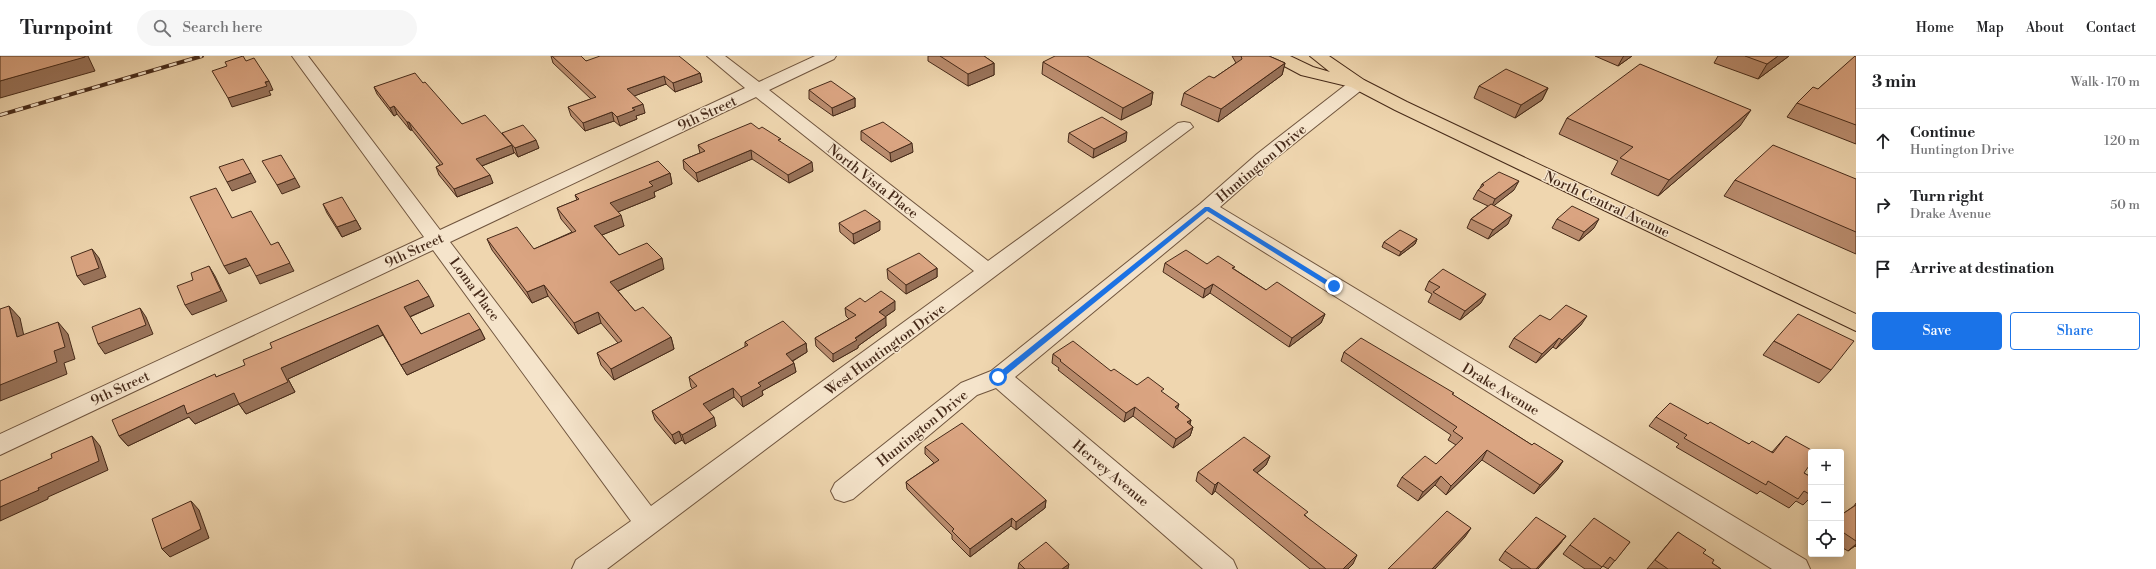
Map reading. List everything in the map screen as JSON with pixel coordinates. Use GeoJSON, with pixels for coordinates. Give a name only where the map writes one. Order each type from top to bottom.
{"type":"FeatureCollection","features":[{"type":"Feature","properties":{"kind":"main road"},"geometry":{"type":"LineString","coordinates":[[1277,56],[1307,71],[1358,84]]}},
{"type":"Feature","properties":{"kind":"main road"},"geometry":{"type":"LineString","coordinates":[[1318,56],[1358,84]]}},
{"type":"Feature","properties":{"kind":"main road","name":"North Central Avenue"},"geometry":{"type":"LineString","coordinates":[[1358,84],[1856,323]]}},
{"type":"Feature","properties":{"kind":"street","name":"Loma Place"},"geometry":{"type":"LineString","coordinates":[[300,56],[438,239],[648,523]]}},
{"type":"Feature","properties":{"kind":"street","name":"North Vista Place"},"geometry":{"type":"LineString","coordinates":[[715,56],[989,272]]}},
{"type":"Feature","properties":{"kind":"street","name":"9th Street"},"geometry":{"type":"LineString","coordinates":[[0,445],[828,56]]}},
{"type":"Feature","properties":{"kind":"street","name":"Huntington Drive"},"geometry":{"type":"LineString","coordinates":[[844,491],[969,389],[998,377],[1207,208],[1264,158],[1358,84]]}},
{"type":"Feature","properties":{"kind":"street","name":"West Huntington Drive"},"geometry":{"type":"LineString","coordinates":[[586,569],[1184,127]]}},
{"type":"Feature","properties":{"kind":"street","name":"Drake Avenue"},"geometry":{"type":"LineString","coordinates":[[1207,208],[1796,569]]}},
{"type":"Feature","properties":{"kind":"street","name":"Hervey Avenue"},"geometry":{"type":"LineString","coordinates":[[998,377],[1223,569]]}},
{"type":"Feature","properties":{"kind":"building"},"geometry":{"type":"Polygon","coordinates":[[[0,56],[85,56],[85,57],[0,81],[0,56]]]}},
{"type":"Feature","properties":{"kind":"building"},"geometry":{"type":"Polygon","coordinates":[[[243,56],[246,61],[254,58],[269,81],[265,82],[267,86],[228,98],[212,71],[227,66],[225,62],[243,56]]]}},
{"type":"Feature","properties":{"kind":"building"},"geometry":{"type":"Polygon","coordinates":[[[552,56],[581,56],[586,61],[600,56],[679,56],[700,73],[673,83],[664,76],[627,89],[643,104],[632,108],[635,110],[617,117],[612,112],[583,123],[568,107],[596,97],[552,56]]]}},
{"type":"Feature","properties":{"kind":"building"},"geometry":{"type":"Polygon","coordinates":[[[940,56],[984,56],[994,63],[968,74],[940,56]]]}},
{"type":"Feature","properties":{"kind":"building"},"geometry":{"type":"Polygon","coordinates":[[[1055,56],[1087,56],[1153,92],[1123,108],[1043,62],[1055,56]]]}},
{"type":"Feature","properties":{"kind":"building"},"geometry":{"type":"Polygon","coordinates":[[[1241,56],[1269,56],[1285,63],[1221,109],[1184,93],[1209,76],[1214,78],[1242,59],[1241,56]]]}},
{"type":"Feature","properties":{"kind":"building"},"geometry":{"type":"Polygon","coordinates":[[[1745,56],[1778,56],[1767,64],[1745,56]]]}},
{"type":"Feature","properties":{"kind":"building"},"geometry":{"type":"Polygon","coordinates":[[[1855,56],[1856,125],[1797,103],[1813,87],[1818,89],[1855,56]]]}},
{"type":"Feature","properties":{"kind":"building"},"geometry":{"type":"Polygon","coordinates":[[[1640,64],[1751,110],[1669,180],[1620,158],[1633,147],[1567,118],[1640,64]]]}},
{"type":"Feature","properties":{"kind":"building"},"geometry":{"type":"Polygon","coordinates":[[[1506,69],[1548,88],[1521,105],[1479,86],[1506,69]]]}},
{"type":"Feature","properties":{"kind":"building"},"geometry":{"type":"Polygon","coordinates":[[[415,73],[423,83],[425,82],[462,124],[485,115],[512,145],[476,159],[490,175],[454,189],[436,167],[443,164],[409,122],[407,122],[394,106],[390,108],[374,87],[415,73]]]}},
{"type":"Feature","properties":{"kind":"building"},"geometry":{"type":"Polygon","coordinates":[[[831,81],[855,98],[832,108],[809,90],[831,81]]]}},
{"type":"Feature","properties":{"kind":"building"},"geometry":{"type":"Polygon","coordinates":[[[1102,117],[1127,132],[1094,149],[1069,133],[1102,117]]]}},
{"type":"Feature","properties":{"kind":"building"},"geometry":{"type":"Polygon","coordinates":[[[883,122],[912,143],[890,153],[861,131],[883,122]]]}},
{"type":"Feature","properties":{"kind":"building"},"geometry":{"type":"Polygon","coordinates":[[[751,123],[759,129],[762,127],[781,139],[778,140],[812,162],[788,175],[751,150],[696,173],[683,160],[705,151],[698,145],[751,123]]]}},
{"type":"Feature","properties":{"kind":"building"},"geometry":{"type":"Polygon","coordinates":[[[523,125],[536,140],[515,148],[502,133],[523,125]]]}},
{"type":"Feature","properties":{"kind":"building"},"geometry":{"type":"Polygon","coordinates":[[[1773,145],[1856,179],[1856,232],[1735,180],[1773,145]]]}},
{"type":"Feature","properties":{"kind":"building"},"geometry":{"type":"Polygon","coordinates":[[[281,155],[295,178],[277,185],[262,161],[281,155]]]}},
{"type":"Feature","properties":{"kind":"building"},"geometry":{"type":"Polygon","coordinates":[[[243,159],[251,173],[227,182],[219,167],[243,159]]]}},
{"type":"Feature","properties":{"kind":"building"},"geometry":{"type":"Polygon","coordinates":[[[658,161],[670,173],[649,182],[653,186],[610,203],[621,215],[594,226],[619,255],[647,243],[662,258],[610,282],[635,311],[643,307],[671,337],[611,369],[597,353],[622,341],[598,312],[574,323],[544,285],[527,292],[487,239],[517,227],[534,249],[576,231],[557,208],[579,199],[575,195],[658,161]]]}},
{"type":"Feature","properties":{"kind":"building"},"geometry":{"type":"Polygon","coordinates":[[[1499,172],[1519,181],[1495,199],[1478,190],[1484,185],[1482,184],[1499,172]]]}},
{"type":"Feature","properties":{"kind":"building"},"geometry":{"type":"Polygon","coordinates":[[[216,188],[232,218],[251,211],[271,245],[278,242],[290,263],[256,276],[246,258],[224,266],[190,197],[216,188]]]}},
{"type":"Feature","properties":{"kind":"building"},"geometry":{"type":"Polygon","coordinates":[[[342,197],[356,220],[337,227],[323,204],[342,197]]]}},
{"type":"Feature","properties":{"kind":"building"},"geometry":{"type":"Polygon","coordinates":[[[1491,204],[1512,215],[1493,230],[1471,219],[1491,204]]]}},
{"type":"Feature","properties":{"kind":"building"},"geometry":{"type":"Polygon","coordinates":[[[1572,206],[1599,219],[1584,232],[1557,219],[1572,206]]]}},
{"type":"Feature","properties":{"kind":"building"},"geometry":{"type":"Polygon","coordinates":[[[865,210],[880,221],[853,234],[839,223],[865,210]]]}},
{"type":"Feature","properties":{"kind":"building"},"geometry":{"type":"Polygon","coordinates":[[[1400,230],[1417,239],[1401,252],[1384,242],[1400,230]]]}},
{"type":"Feature","properties":{"kind":"building"},"geometry":{"type":"Polygon","coordinates":[[[92,249],[99,268],[77,276],[71,257],[92,249]]]}},
{"type":"Feature","properties":{"kind":"building"},"geometry":{"type":"Polygon","coordinates":[[[1186,250],[1207,264],[1218,256],[1235,267],[1232,268],[1266,290],[1277,282],[1325,314],[1292,338],[1213,284],[1205,289],[1165,263],[1186,250]]]}},
{"type":"Feature","properties":{"kind":"building"},"geometry":{"type":"Polygon","coordinates":[[[919,253],[937,268],[906,285],[887,269],[919,253]]]}},
{"type":"Feature","properties":{"kind":"building"},"geometry":{"type":"Polygon","coordinates":[[[209,266],[221,291],[185,305],[177,286],[193,280],[191,273],[209,266]]]}},
{"type":"Feature","properties":{"kind":"building"},"geometry":{"type":"Polygon","coordinates":[[[1443,269],[1486,294],[1465,311],[1433,292],[1440,287],[1429,281],[1443,269]]]}},
{"type":"Feature","properties":{"kind":"building"},"geometry":{"type":"Polygon","coordinates":[[[418,280],[429,296],[404,307],[421,334],[469,313],[480,329],[401,365],[378,325],[281,368],[288,382],[239,404],[234,393],[187,414],[184,405],[119,436],[112,420],[215,374],[216,377],[245,365],[243,360],[272,348],[270,343],[418,280]]]}},
{"type":"Feature","properties":{"kind":"building"},"geometry":{"type":"Polygon","coordinates":[[[881,291],[895,301],[879,312],[886,317],[855,338],[857,340],[833,354],[815,338],[856,315],[845,308],[860,298],[865,302],[881,291]]]}},
{"type":"Feature","properties":{"kind":"building"},"geometry":{"type":"Polygon","coordinates":[[[1566,305],[1587,316],[1562,340],[1559,338],[1542,354],[1514,338],[1540,315],[1550,320],[1566,305]]]}},
{"type":"Feature","properties":{"kind":"building"},"geometry":{"type":"Polygon","coordinates":[[[9,306],[17,337],[58,322],[65,347],[54,351],[57,362],[0,385],[0,309],[9,306]]]}},
{"type":"Feature","properties":{"kind":"building"},"geometry":{"type":"Polygon","coordinates":[[[140,308],[146,325],[98,344],[92,327],[140,308]]]}},
{"type":"Feature","properties":{"kind":"building"},"geometry":{"type":"Polygon","coordinates":[[[1798,314],[1854,341],[1831,370],[1774,341],[1798,314]]]}},
{"type":"Feature","properties":{"kind":"building"},"geometry":{"type":"Polygon","coordinates":[[[783,321],[806,343],[786,354],[794,363],[758,383],[761,386],[741,397],[733,388],[703,404],[714,417],[682,435],[679,431],[672,435],[652,411],[697,386],[689,377],[748,345],[745,342],[783,321]]]}},
{"type":"Feature","properties":{"kind":"building"},"geometry":{"type":"Polygon","coordinates":[[[1361,338],[1454,393],[1452,394],[1532,445],[1534,443],[1563,461],[1540,485],[1487,450],[1451,486],[1441,476],[1423,492],[1402,477],[1425,456],[1436,464],[1463,438],[1453,431],[1457,427],[1344,352],[1361,338]]]}},
{"type":"Feature","properties":{"kind":"building"},"geometry":{"type":"Polygon","coordinates":[[[1073,341],[1111,371],[1114,369],[1137,385],[1148,377],[1164,389],[1161,391],[1179,404],[1175,407],[1191,420],[1187,422],[1193,427],[1176,439],[1135,407],[1126,413],[1053,354],[1073,341]]]}},
{"type":"Feature","properties":{"kind":"building"},"geometry":{"type":"Polygon","coordinates":[[[1670,403],[1708,424],[1710,422],[1749,444],[1752,441],[1773,453],[1786,436],[1810,449],[1808,449],[1808,467],[1804,473],[1808,475],[1808,493],[1804,491],[1798,499],[1768,481],[1766,485],[1684,438],[1687,435],[1656,417],[1670,403]]]}},
{"type":"Feature","properties":{"kind":"building"},"geometry":{"type":"Polygon","coordinates":[[[962,423],[1046,500],[1016,522],[1012,518],[970,549],[952,531],[954,529],[906,482],[939,460],[925,447],[962,423]]]}},
{"type":"Feature","properties":{"kind":"building"},"geometry":{"type":"Polygon","coordinates":[[[92,436],[99,461],[38,488],[39,490],[0,507],[0,481],[52,458],[51,454],[92,436]]]}},
{"type":"Feature","properties":{"kind":"building"},"geometry":{"type":"Polygon","coordinates":[[[1244,437],[1270,456],[1253,470],[1308,512],[1304,515],[1357,555],[1343,569],[1326,569],[1218,482],[1215,485],[1198,472],[1244,437]]]}},
{"type":"Feature","properties":{"kind":"building"},"geometry":{"type":"Polygon","coordinates":[[[191,501],[201,529],[162,549],[152,519],[191,501]]]}},
{"type":"Feature","properties":{"kind":"building"},"geometry":{"type":"Polygon","coordinates":[[[1856,505],[1856,541],[1844,533],[1844,513],[1856,505]]]}},
{"type":"Feature","properties":{"kind":"building"},"geometry":{"type":"Polygon","coordinates":[[[1447,511],[1471,528],[1432,569],[1388,569],[1447,511]]]}},
{"type":"Feature","properties":{"kind":"building"},"geometry":{"type":"Polygon","coordinates":[[[1536,517],[1566,536],[1536,569],[1531,569],[1505,551],[1536,517]]]}},
{"type":"Feature","properties":{"kind":"building"},"geometry":{"type":"Polygon","coordinates":[[[1594,518],[1630,542],[1615,561],[1610,557],[1602,567],[1570,545],[1594,518]]]}},
{"type":"Feature","properties":{"kind":"building"},"geometry":{"type":"Polygon","coordinates":[[[1678,532],[1706,550],[1703,553],[1714,560],[1712,563],[1721,569],[1668,569],[1655,560],[1678,532]]]}},
{"type":"Feature","properties":{"kind":"building"},"geometry":{"type":"Polygon","coordinates":[[[1046,542],[1069,564],[1062,569],[1025,569],[1019,563],[1046,542]]]}},
{"type":"Feature","properties":{"kind":"railway"},"geometry":{"type":"LineString","coordinates":[[0,115],[202,56]]}},
{"type":"Feature","properties":{"kind":"route"},"geometry":{"type":"LineString","coordinates":[[998,377],[1207,208],[1334,286]]}}]}
